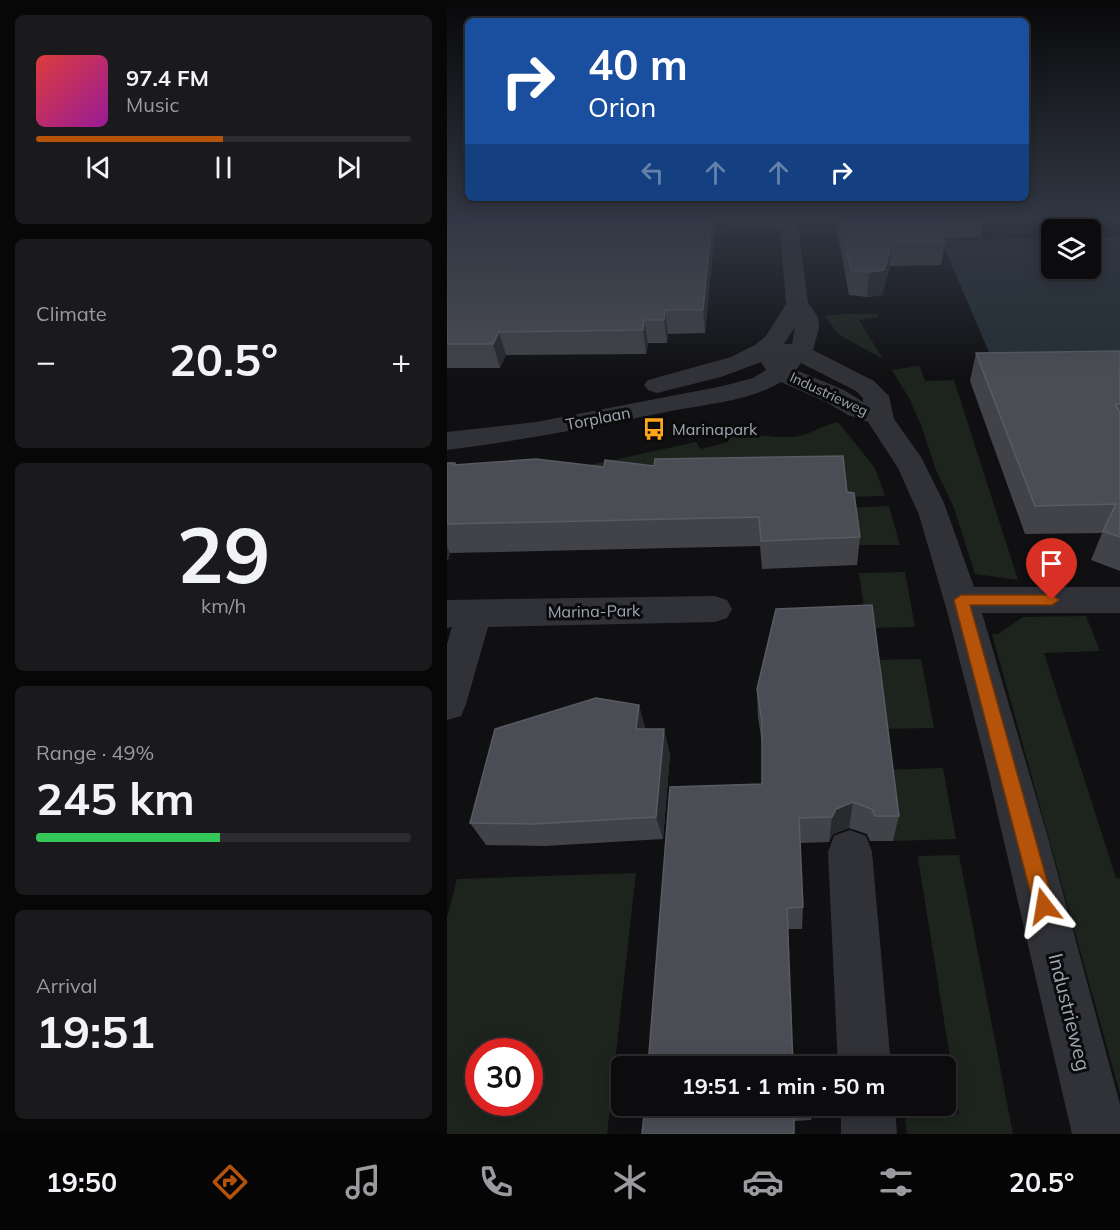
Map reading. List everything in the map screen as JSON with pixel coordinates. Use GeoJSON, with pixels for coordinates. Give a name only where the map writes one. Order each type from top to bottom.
{"type":"FeatureCollection","features":[{"type":"Feature","properties":{"kind":"street","name":"Industrieweg"},"geometry":{"type":"LineString","coordinates":[[780,372],[803,347],[807,317],[797,305],[794,271]]}},
{"type":"Feature","properties":{"kind":"street"},"geometry":{"type":"LineString","coordinates":[[765,350],[777,337],[797,305]]}},
{"type":"Feature","properties":{"kind":"street","name":"Industrieweg"},"geometry":{"type":"LineString","coordinates":[[765,350],[798,352],[865,386],[876,396],[877,416]]}},
{"type":"Feature","properties":{"kind":"street","name":"Industrieweg"},"geometry":{"type":"LineString","coordinates":[[765,350],[780,372],[835,396],[857,409],[877,416],[901,448],[935,512],[1038,883],[1100,1134]]}},
{"type":"Feature","properties":{"kind":"street","name":"Torplaan"},"geometry":{"type":"LineString","coordinates":[[447,426],[534,413],[620,394],[716,370],[765,350]]}},
{"type":"Feature","properties":{"kind":"street","name":"Torplaan"},"geometry":{"type":"LineString","coordinates":[[447,441],[535,429],[725,393],[762,383],[780,372]]}},
{"type":"Feature","properties":{"kind":"street"},"geometry":{"type":"LineString","coordinates":[[961,600],[1120,600]]}},
{"type":"Feature","properties":{"kind":"street","name":"Marina-Park"},"geometry":{"type":"LineString","coordinates":[[447,704],[461,614],[715,609]]}},
{"type":"Feature","properties":{"kind":"street"},"geometry":{"type":"LineString","coordinates":[[850,852],[864,1056]]}},
{"type":"Feature","properties":{"kind":"street"},"geometry":{"type":"LineString","coordinates":[[869,1116],[870,1134]]}},
{"type":"Feature","properties":{"kind":"shaded area"},"geometry":{"type":"Polygon","coordinates":[[[954,271],[1041,271],[1041,279],[1101,279],[1101,271],[1120,271],[1120,365],[995,366],[954,271]]]}},
{"type":"Feature","properties":{"kind":"shaded area"},"geometry":{"type":"Polygon","coordinates":[[[878,314],[878,317],[859,320],[883,359],[838,334],[825,316],[878,314]]]}},
{"type":"Feature","properties":{"kind":"shaded area"},"geometry":{"type":"Polygon","coordinates":[[[918,366],[925,381],[954,380],[1018,580],[975,574],[954,508],[936,470],[921,425],[909,398],[892,370],[918,366]]]}},
{"type":"Feature","properties":{"kind":"shaded area"},"geometry":{"type":"Polygon","coordinates":[[[838,422],[875,468],[885,496],[843,497],[447,475],[576,468],[696,442],[701,449],[728,442],[725,434],[792,437],[805,435],[838,422]]]}},
{"type":"Feature","properties":{"kind":"shaded area"},"geometry":{"type":"Polygon","coordinates":[[[889,506],[900,545],[856,545],[844,508],[889,506]]]}},
{"type":"Feature","properties":{"kind":"shaded area"},"geometry":{"type":"Polygon","coordinates":[[[905,572],[915,627],[867,628],[859,573],[905,572]]]}},
{"type":"Feature","properties":{"kind":"shaded area"},"geometry":{"type":"Polygon","coordinates":[[[1086,616],[1100,651],[1044,653],[1116,878],[1120,878],[1120,1094],[992,634],[998,634],[1023,617],[1086,616]]]}},
{"type":"Feature","properties":{"kind":"shaded area"},"geometry":{"type":"Polygon","coordinates":[[[921,659],[934,728],[880,729],[871,660],[921,659]]]}},
{"type":"Feature","properties":{"kind":"shaded area"},"geometry":{"type":"Polygon","coordinates":[[[943,768],[956,839],[893,841],[884,770],[943,768]]]}},
{"type":"Feature","properties":{"kind":"shaded area"},"geometry":{"type":"Polygon","coordinates":[[[959,855],[1013,1134],[907,1134],[905,1120],[909,1116],[956,1116],[959,1114],[956,1095],[956,1056],[950,1056],[919,856],[959,855]]]}},
{"type":"Feature","properties":{"kind":"shaded area"},"geometry":{"type":"Polygon","coordinates":[[[636,873],[616,1056],[611,1056],[611,1098],[607,1134],[447,1134],[447,918],[457,879],[636,873]]]}},
{"type":"Feature","properties":{"kind":"building"},"geometry":{"type":"Polygon","coordinates":[[[447,271],[707,271],[703,310],[665,310],[664,320],[644,320],[643,330],[499,332],[493,344],[447,344],[447,271]]]}},
{"type":"Feature","properties":{"kind":"building"},"geometry":{"type":"Polygon","coordinates":[[[1120,351],[1120,404],[1115,404],[1120,412],[1120,537],[1103,531],[1116,504],[1035,506],[976,353],[1120,351]]]}},
{"type":"Feature","properties":{"kind":"building"},"geometry":{"type":"Polygon","coordinates":[[[843,456],[847,492],[854,493],[860,537],[761,541],[759,517],[447,524],[447,463],[455,463],[454,465],[536,459],[604,467],[605,460],[654,466],[655,459],[843,456]]]}},
{"type":"Feature","properties":{"kind":"building"},"geometry":{"type":"Polygon","coordinates":[[[872,605],[899,816],[875,816],[872,809],[853,802],[836,809],[832,817],[799,818],[803,907],[787,908],[793,1056],[649,1056],[670,787],[762,784],[762,722],[757,689],[776,609],[872,605]]]}},
{"type":"Feature","properties":{"kind":"building"},"geometry":{"type":"Polygon","coordinates":[[[596,698],[639,705],[636,729],[664,729],[656,817],[533,824],[470,823],[495,729],[596,698]]]}},
{"type":"Feature","properties":{"kind":"building"},"geometry":{"type":"Polygon","coordinates":[[[644,1116],[794,1116],[794,1134],[642,1134],[644,1116]]]}},
{"type":"Feature","properties":{"kind":"place","name":"Marinapark"},"geometry":{"type":"Point","coordinates":[654,429]}},
{"type":"Feature","properties":{"kind":"route"},"geometry":{"type":"LineString","coordinates":[[1044,906],[961,600],[1052,600]]}}]}
